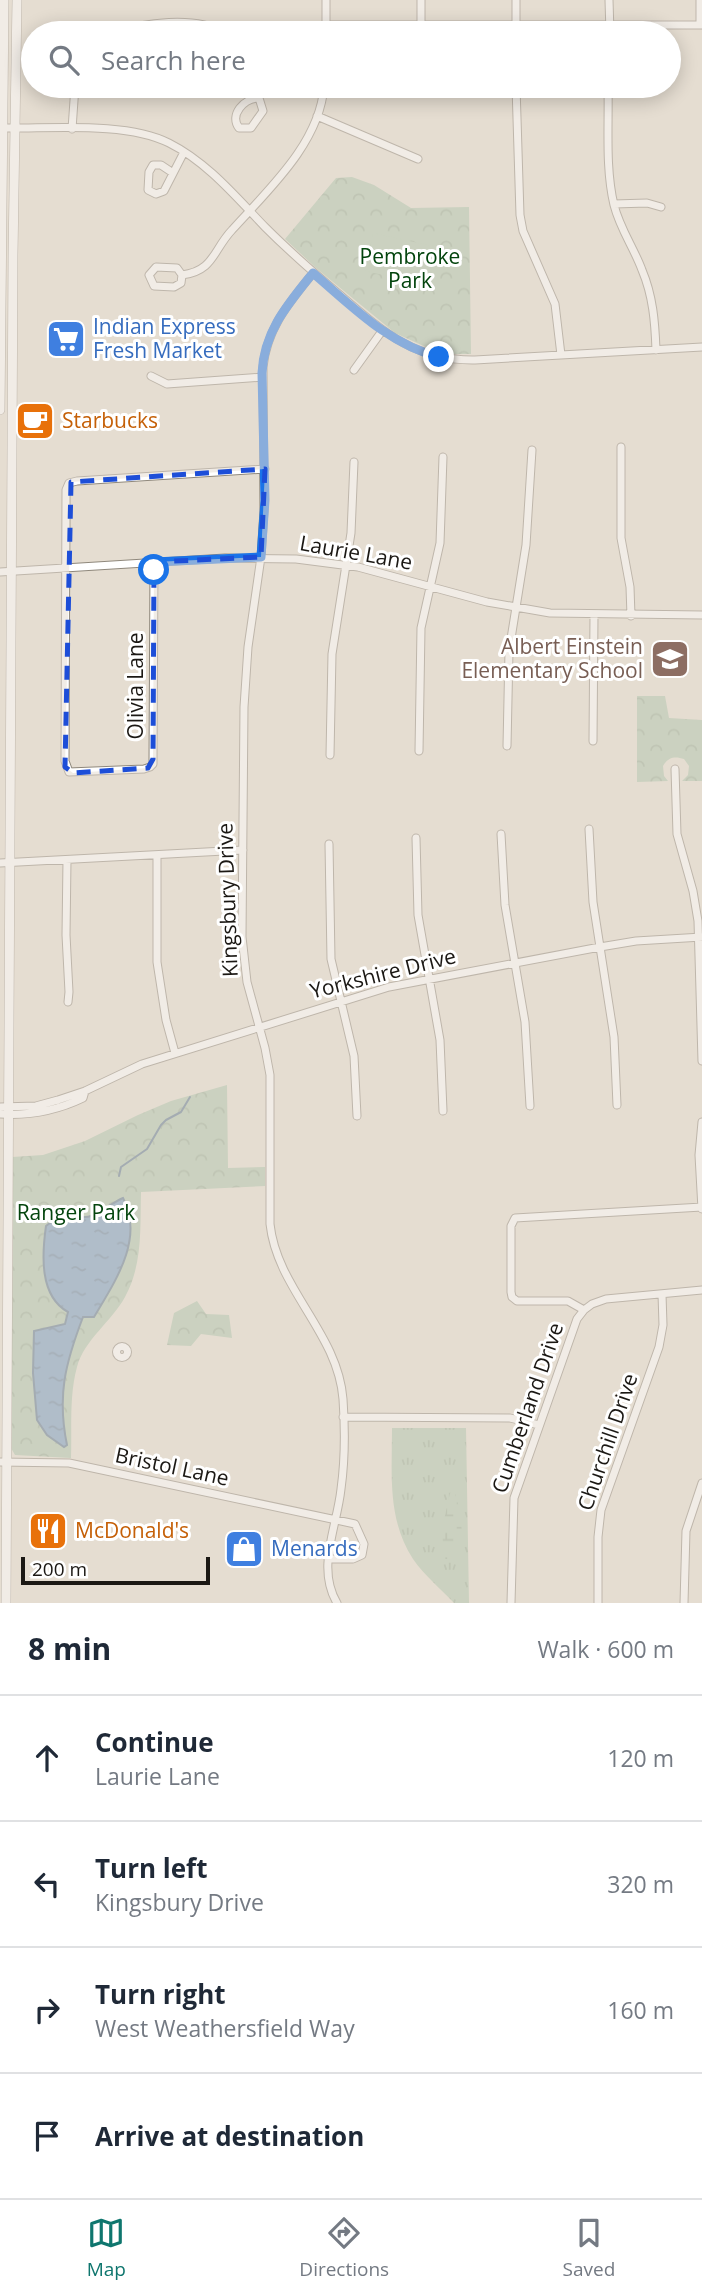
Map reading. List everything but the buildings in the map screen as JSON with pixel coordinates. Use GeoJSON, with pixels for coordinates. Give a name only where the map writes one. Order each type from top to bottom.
{"type":"FeatureCollection","features":[{"type":"Feature","properties":{"kind":"main road"},"geometry":{"type":"LineString","coordinates":[[0,410],[4,0]]}},
{"type":"Feature","properties":{"kind":"main road"},"geometry":{"type":"LineString","coordinates":[[6,1603],[3,1462],[5,863],[17,0]]}},
{"type":"Feature","properties":{"kind":"street"},"geometry":{"type":"LineString","coordinates":[[326,0],[326,21]]}},
{"type":"Feature","properties":{"kind":"street"},"geometry":{"type":"LineString","coordinates":[[421,0],[421,21]]}},
{"type":"Feature","properties":{"kind":"street"},"geometry":{"type":"LineString","coordinates":[[516,0],[516,21]]}},
{"type":"Feature","properties":{"kind":"street"},"geometry":{"type":"LineString","coordinates":[[609,0],[610,21]]}},
{"type":"Feature","properties":{"kind":"street"},"geometry":{"type":"LineString","coordinates":[[681,26],[701,25],[700,0]]}},
{"type":"Feature","properties":{"kind":"street"},"geometry":{"type":"LineString","coordinates":[[72,129],[74,98]]}},
{"type":"Feature","properties":{"kind":"street"},"geometry":{"type":"LineString","coordinates":[[251,98],[258,98],[263,111],[251,128],[239,128],[235,118],[244,103],[251,98]]}},
{"type":"Feature","properties":{"kind":"street"},"geometry":{"type":"LineString","coordinates":[[182,275],[199,271],[208,264],[226,236],[298,153],[317,116],[321,98]]}},
{"type":"Feature","properties":{"kind":"street"},"geometry":{"type":"LineString","coordinates":[[516,98],[520,215],[523,231],[555,304],[561,355]]}},
{"type":"Feature","properties":{"kind":"street"},"geometry":{"type":"LineString","coordinates":[[608,98],[610,174],[614,204],[629,246],[642,268],[653,305],[656,350]]}},
{"type":"Feature","properties":{"kind":"street"},"geometry":{"type":"LineString","coordinates":[[317,116],[418,159]]}},
{"type":"Feature","properties":{"kind":"street"},"geometry":{"type":"LineString","coordinates":[[1,128],[118,130],[144,134],[168,142],[211,172],[313,273],[382,331],[409,347],[449,359],[702,347]]}},
{"type":"Feature","properties":{"kind":"street"},"geometry":{"type":"LineString","coordinates":[[173,173],[184,152]]}},
{"type":"Feature","properties":{"kind":"street"},"geometry":{"type":"LineString","coordinates":[[614,204],[647,202],[661,207]]}},
{"type":"Feature","properties":{"kind":"street"},"geometry":{"type":"LineString","coordinates":[[0,255],[13,255]]}},
{"type":"Feature","properties":{"kind":"street"},"geometry":{"type":"LineString","coordinates":[[156,267],[174,267],[182,275],[181,283],[174,287],[154,286],[149,275],[156,267]]}},
{"type":"Feature","properties":{"kind":"street","name":"Kingsbury Drive"},"geometry":{"type":"LineString","coordinates":[[313,273],[276,322],[267,344],[263,377],[265,469],[261,557],[245,676],[243,958],[249,996],[270,1075],[270,1224],[273,1244],[281,1268],[335,1366],[343,1397],[343,1472],[327,1580],[337,1603]]}},
{"type":"Feature","properties":{"kind":"street"},"geometry":{"type":"LineString","coordinates":[[354,370],[382,331]]}},
{"type":"Feature","properties":{"kind":"street"},"geometry":{"type":"LineString","coordinates":[[151,376],[167,384],[263,377]]}},
{"type":"Feature","properties":{"kind":"street"},"geometry":{"type":"LineString","coordinates":[[621,447],[621,538],[631,616]]}},
{"type":"Feature","properties":{"kind":"street"},"geometry":{"type":"LineString","coordinates":[[507,746],[508,661],[530,514],[532,450]]}},
{"type":"Feature","properties":{"kind":"street"},"geometry":{"type":"LineString","coordinates":[[419,751],[421,628],[442,533],[443,457]]}},
{"type":"Feature","properties":{"kind":"street"},"geometry":{"type":"LineString","coordinates":[[330,755],[332,654],[352,516],[354,462]]}},
{"type":"Feature","properties":{"kind":"street"},"geometry":{"type":"LineString","coordinates":[[66,568],[66,490],[69,483],[265,469]]}},
{"type":"Feature","properties":{"kind":"street","name":"Laurie Lane"},"geometry":{"type":"LineString","coordinates":[[0,572],[261,557],[346,565],[515,608],[594,615],[702,615]]}},
{"type":"Feature","properties":{"kind":"street","name":"Olivia Lane"},"geometry":{"type":"LineString","coordinates":[[66,568],[67,770],[73,773],[144,769],[153,764],[154,562]]}},
{"type":"Feature","properties":{"kind":"street"},"geometry":{"type":"LineString","coordinates":[[593,741],[594,615]]}},
{"type":"Feature","properties":{"kind":"street"},"geometry":{"type":"LineString","coordinates":[[676,769],[677,834],[695,901],[700,937],[702,1060]]}},
{"type":"Feature","properties":{"kind":"street"},"geometry":{"type":"LineString","coordinates":[[589,830],[591,885],[614,1037],[617,1105]]}},
{"type":"Feature","properties":{"kind":"street"},"geometry":{"type":"LineString","coordinates":[[501,834],[505,905],[526,1030],[530,1106]]}},
{"type":"Feature","properties":{"kind":"street"},"geometry":{"type":"LineString","coordinates":[[415,838],[418,915],[440,1040],[443,1111]]}},
{"type":"Feature","properties":{"kind":"street"},"geometry":{"type":"LineString","coordinates":[[329,844],[330,952],[354,1056],[357,1116]]}},
{"type":"Feature","properties":{"kind":"street"},"geometry":{"type":"LineString","coordinates":[[5,863],[243,850]]}},
{"type":"Feature","properties":{"kind":"street"},"geometry":{"type":"LineString","coordinates":[[157,855],[157,962],[166,1020],[175,1053]]}},
{"type":"Feature","properties":{"kind":"street"},"geometry":{"type":"LineString","coordinates":[[67,860],[68,1002]]}},
{"type":"Feature","properties":{"kind":"street","name":"Yorkshire Drive"},"geometry":{"type":"LineString","coordinates":[[4,1110],[51,1110],[83,1098],[85,1091],[132,1068],[341,1000],[428,978],[636,941],[700,937]]}},
{"type":"Feature","properties":{"kind":"street"},"geometry":{"type":"LineString","coordinates":[[702,1122],[699,1147],[702,1208],[515,1218],[511,1226],[511,1293],[517,1301],[568,1301],[584,1310],[606,1299],[702,1290]]}},
{"type":"Feature","properties":{"kind":"street","name":"Churchill Drive"},"geometry":{"type":"LineString","coordinates":[[598,1603],[598,1537],[601,1510],[659,1347],[663,1325],[662,1294]]}},
{"type":"Feature","properties":{"kind":"street","name":"Cumberland Drive"},"geometry":{"type":"LineString","coordinates":[[511,1603],[513,1503],[577,1320],[584,1310]]}},
{"type":"Feature","properties":{"kind":"street"},"geometry":{"type":"LineString","coordinates":[[343,1417],[499,1418],[517,1419],[539,1425]]}},
{"type":"Feature","properties":{"kind":"street","name":"Bristol Lane"},"geometry":{"type":"LineString","coordinates":[[3,1462],[69,1463],[336,1518]]}},
{"type":"Feature","properties":{"kind":"street"},"geometry":{"type":"LineString","coordinates":[[684,1603],[685,1537],[702,1483]]}},
{"type":"Feature","properties":{"kind":"street"},"geometry":{"type":"LineString","coordinates":[[693,1509],[702,1512]]}},
{"type":"Feature","properties":{"kind":"street"},"geometry":{"type":"LineString","coordinates":[[328,1559],[353,1559],[362,1555],[364,1550],[357,1526],[350,1521],[336,1518]]}},
{"type":"Feature","properties":{"kind":"highlighted area"},"geometry":{"type":"Polygon","coordinates":[[[265,469],[261,557],[154,562],[153,759],[148,768],[73,773],[65,767],[71,482],[265,469]]]}},
{"type":"Feature","properties":{"kind":"green space","name":"Pembroke Park"},"geometry":{"type":"Polygon","coordinates":[[[352,177],[374,185],[411,208],[469,207],[471,354],[453,354],[428,348],[395,333],[285,239],[336,178],[352,177]]]}},
{"type":"Feature","properties":{"kind":"green space"},"geometry":{"type":"Polygon","coordinates":[[[373,233],[437,247],[429,285],[365,271],[373,233]]]}},
{"type":"Feature","properties":{"kind":"green space"},"geometry":{"type":"Polygon","coordinates":[[[637,696],[665,696],[669,718],[702,720],[702,781],[682,781],[688,775],[689,766],[684,759],[675,758],[669,759],[663,766],[664,776],[668,781],[637,782],[637,696]]]}},
{"type":"Feature","properties":{"kind":"green space","name":"Ranger Park"},"geometry":{"type":"Polygon","coordinates":[[[227,1085],[228,1168],[265,1167],[265,1186],[141,1192],[138,1259],[131,1284],[119,1306],[86,1348],[74,1378],[71,1458],[15,1455],[11,1448],[12,1157],[43,1155],[85,1141],[171,1101],[227,1085]]]}},
{"type":"Feature","properties":{"kind":"green space"},"geometry":{"type":"Polygon","coordinates":[[[197,1301],[206,1314],[229,1315],[232,1338],[201,1334],[191,1346],[167,1345],[174,1313],[197,1301]]]}},
{"type":"Feature","properties":{"kind":"green space"},"geometry":{"type":"Polygon","coordinates":[[[392,1428],[466,1428],[469,1603],[454,1603],[417,1565],[405,1544],[393,1496],[392,1428]]]}},
{"type":"Feature","properties":{"kind":"green space"},"geometry":{"type":"Polygon","coordinates":[[[450,1493],[455,1494],[459,1507],[463,1541],[450,1559],[444,1559],[437,1550],[443,1543],[442,1529],[450,1493]]]}},
{"type":"Feature","properties":{"kind":"water"},"geometry":{"type":"Polygon","coordinates":[[[123,1198],[129,1213],[129,1245],[118,1275],[94,1317],[83,1317],[67,1365],[63,1411],[67,1445],[64,1447],[47,1435],[37,1420],[33,1373],[34,1331],[65,1324],[68,1312],[52,1296],[47,1285],[44,1261],[46,1226],[61,1217],[94,1215],[123,1198]]]}},
{"type":"Feature","properties":{"kind":"waterway"},"geometry":{"type":"LineString","coordinates":[[119,1176],[121,1167],[147,1149],[161,1125],[181,1112],[190,1097]]}},
{"type":"Feature","properties":{"kind":"place","name":"Indian Express Fresh Market"},"geometry":{"type":"Point","coordinates":[66,339]}},
{"type":"Feature","properties":{"kind":"place","name":"Starbucks"},"geometry":{"type":"Point","coordinates":[35,421]}},
{"type":"Feature","properties":{"kind":"place","name":"Albert Einstein Elementary School"},"geometry":{"type":"Point","coordinates":[670,659]}},
{"type":"Feature","properties":{"kind":"place","name":"McDonald's"},"geometry":{"type":"Point","coordinates":[48,1531]}},
{"type":"Feature","properties":{"kind":"place","name":"Menards"},"geometry":{"type":"Point","coordinates":[244,1549]}},
{"type":"Feature","properties":{"kind":"route"},"geometry":{"type":"LineString","coordinates":[[154,570],[154,562],[261,557],[265,500],[262,373],[265,353],[281,313],[313,273],[382,331],[409,347],[439,357]]}}]}
